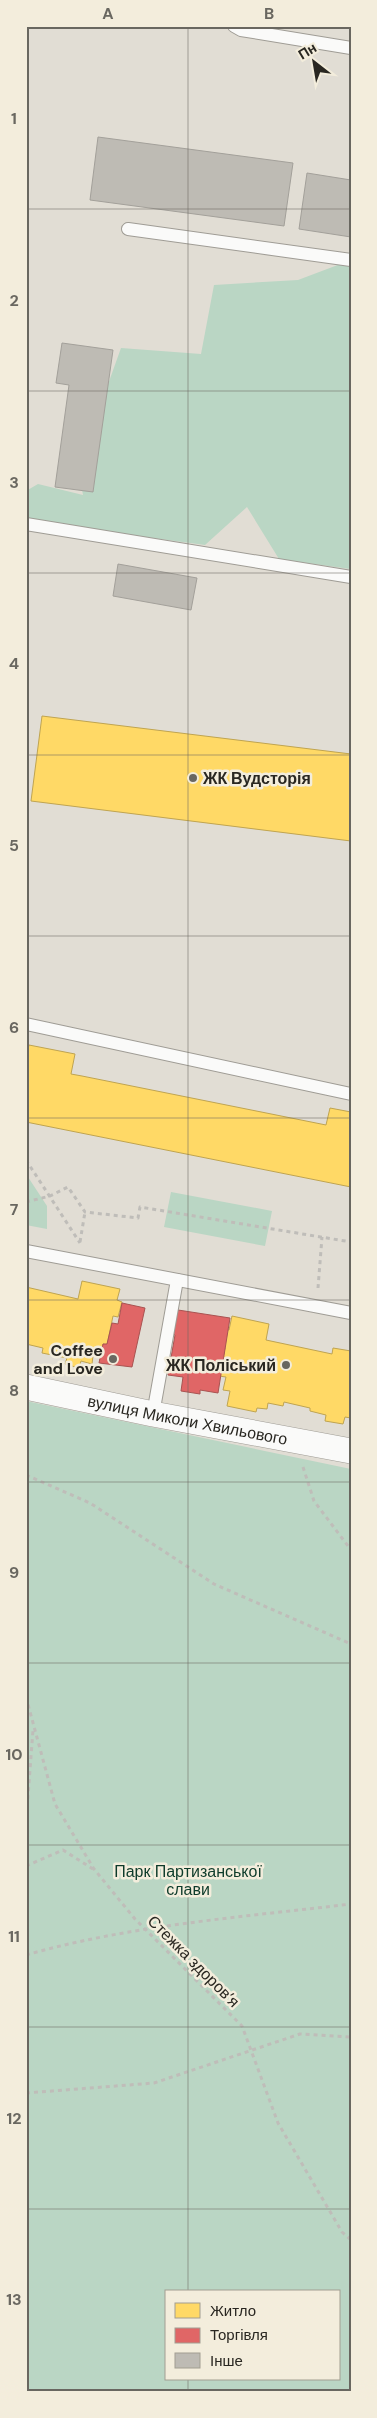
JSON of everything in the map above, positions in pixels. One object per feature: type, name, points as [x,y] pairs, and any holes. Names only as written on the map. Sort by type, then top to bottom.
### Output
[{"type":"street","name":"вулиця Миколи Хвильового","points":[[26,1387],[154,1414],[351,1450]]},
{"type":"lane","points":[[234,26],[241,30],[351,48]]},
{"type":"lane","points":[[128,229],[351,260]]},
{"type":"lane","points":[[26,524],[351,577]]},
{"type":"lane","points":[[26,1024],[351,1094]]},
{"type":"lane","points":[[26,1251],[351,1313]]},
{"type":"lane","points":[[154,1414],[177,1280]]},
{"type":"path","points":[[26,1160],[80,1243]]},
{"type":"path","points":[[26,1202],[50,1196],[68,1187],[85,1212],[77,1260]]},
{"type":"path","points":[[85,1212],[138,1218],[140,1207],[351,1242]]},
{"type":"path","points":[[316,1306],[322,1237]]},
{"type":"path","points":[[295,1440],[314,1501],[351,1550]]},
{"type":"path","points":[[26,1474],[90,1504],[214,1584],[351,1644]]},
{"type":"path","name":"Стежка здоров’я","points":[[26,1697],[55,1804],[94,1869],[146,1930],[242,2026],[278,2123],[342,2232],[351,2240]]},
{"type":"path","points":[[26,1823],[34,1727]]},
{"type":"path","points":[[26,1866],[62,1850],[94,1869]]},
{"type":"path","points":[[26,1955],[65,1944],[146,1930],[351,1904]]},
{"type":"path","points":[[26,1928],[26,1947]]},
{"type":"path","points":[[26,2093],[154,2083],[300,2034],[351,2037]]},
{"type":"green space","points":[[351,260],[350,569],[279,559],[247,507],[205,545],[26,521],[26,491],[38,484],[83,495],[78,468],[121,348],[201,354],[214,285],[298,280]]},
{"type":"green space","points":[[26,1174],[47,1206],[47,1229],[26,1225]]},
{"type":"green space","points":[[171,1192],[272,1211],[265,1246],[164,1227]]},
{"type":"green space","name":"Парк Партизанської слави","points":[[26,1401],[351,1469],[351,2392],[26,2392]]},
{"type":"building: Житло","name":"ЖК Вудсторія","points":[[42,716],[351,754],[351,841],[31,801]]},
{"type":"building: Житло","points":[[29,1045],[75,1054],[71,1074],[326,1125],[330,1108],[351,1112],[351,1187],[26,1122],[26,1057]]},
{"type":"building: Житло","points":[[82,1281],[120,1289],[117,1300],[122,1302],[118,1317],[113,1316],[107,1345],[103,1344],[100,1357],[93,1356],[92,1364],[81,1361],[79,1368],[65,1364],[67,1358],[42,1353],[43,1348],[26,1344],[26,1287],[78,1299]]},
{"type":"building: Житло","name":"ЖК Поліський","points":[[232,1316],[269,1324],[266,1340],[332,1354],[333,1348],[351,1351],[351,1418],[345,1417],[343,1424],[325,1421],[326,1415],[310,1411],[310,1408],[284,1402],[283,1406],[268,1403],[267,1409],[257,1408],[256,1412],[227,1406],[230,1391],[223,1390],[226,1377],[219,1376],[225,1348],[219,1347],[223,1329],[229,1330]]},
{"type":"building: Торгівля","points":[[122,1303],[145,1308],[132,1367],[99,1363],[103,1344],[107,1344],[112,1323],[118,1324]]},
{"type":"building: Торгівля","points":[[178,1310],[230,1318],[218,1393],[200,1390],[200,1394],[181,1391],[183,1377],[168,1375],[175,1335],[171,1333]]},
{"type":"building: Інше","points":[[98,137],[293,163],[284,226],[90,200]]},
{"type":"building: Інше","points":[[307,173],[351,180],[351,237],[299,229]]},
{"type":"building: Інше","points":[[62,343],[113,350],[93,492],[55,487],[69,385],[56,383]]},
{"type":"building: Інше","points":[[118,564],[197,578],[191,610],[113,596]]},
{"type":"place","name":"ЖК Вудсторія","points":[[193,778]]},
{"type":"place","name":"Coffee and Love","points":[[113,1359]]},
{"type":"place","name":"ЖК Поліський","points":[[286,1365]]}]
